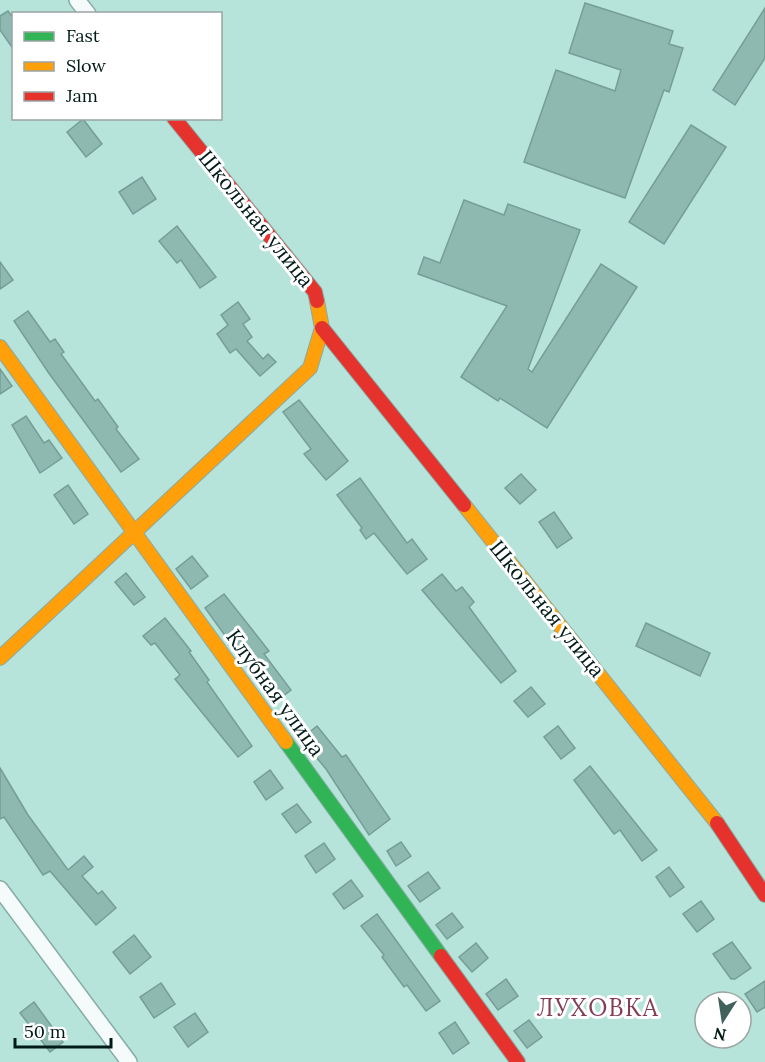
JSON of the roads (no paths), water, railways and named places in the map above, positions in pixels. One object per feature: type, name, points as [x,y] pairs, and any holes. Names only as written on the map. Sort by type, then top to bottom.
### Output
[{"type":"street","points":[[77,0],[86,12]]},
{"type":"street","name":"Школьная улица","points":[[176,120],[315,292],[322,328],[731,840],[765,895]]},
{"type":"street","name":"Школьная улица","points":[[0,658],[310,368],[322,328]]},
{"type":"street","name":"Клубная улица","points":[[0,347],[518,1062]]},
{"type":"street","points":[[0,889],[129,1062]]},
{"type":"district","name":"ЛУХОВКА","points":[[598,1008]]}]
